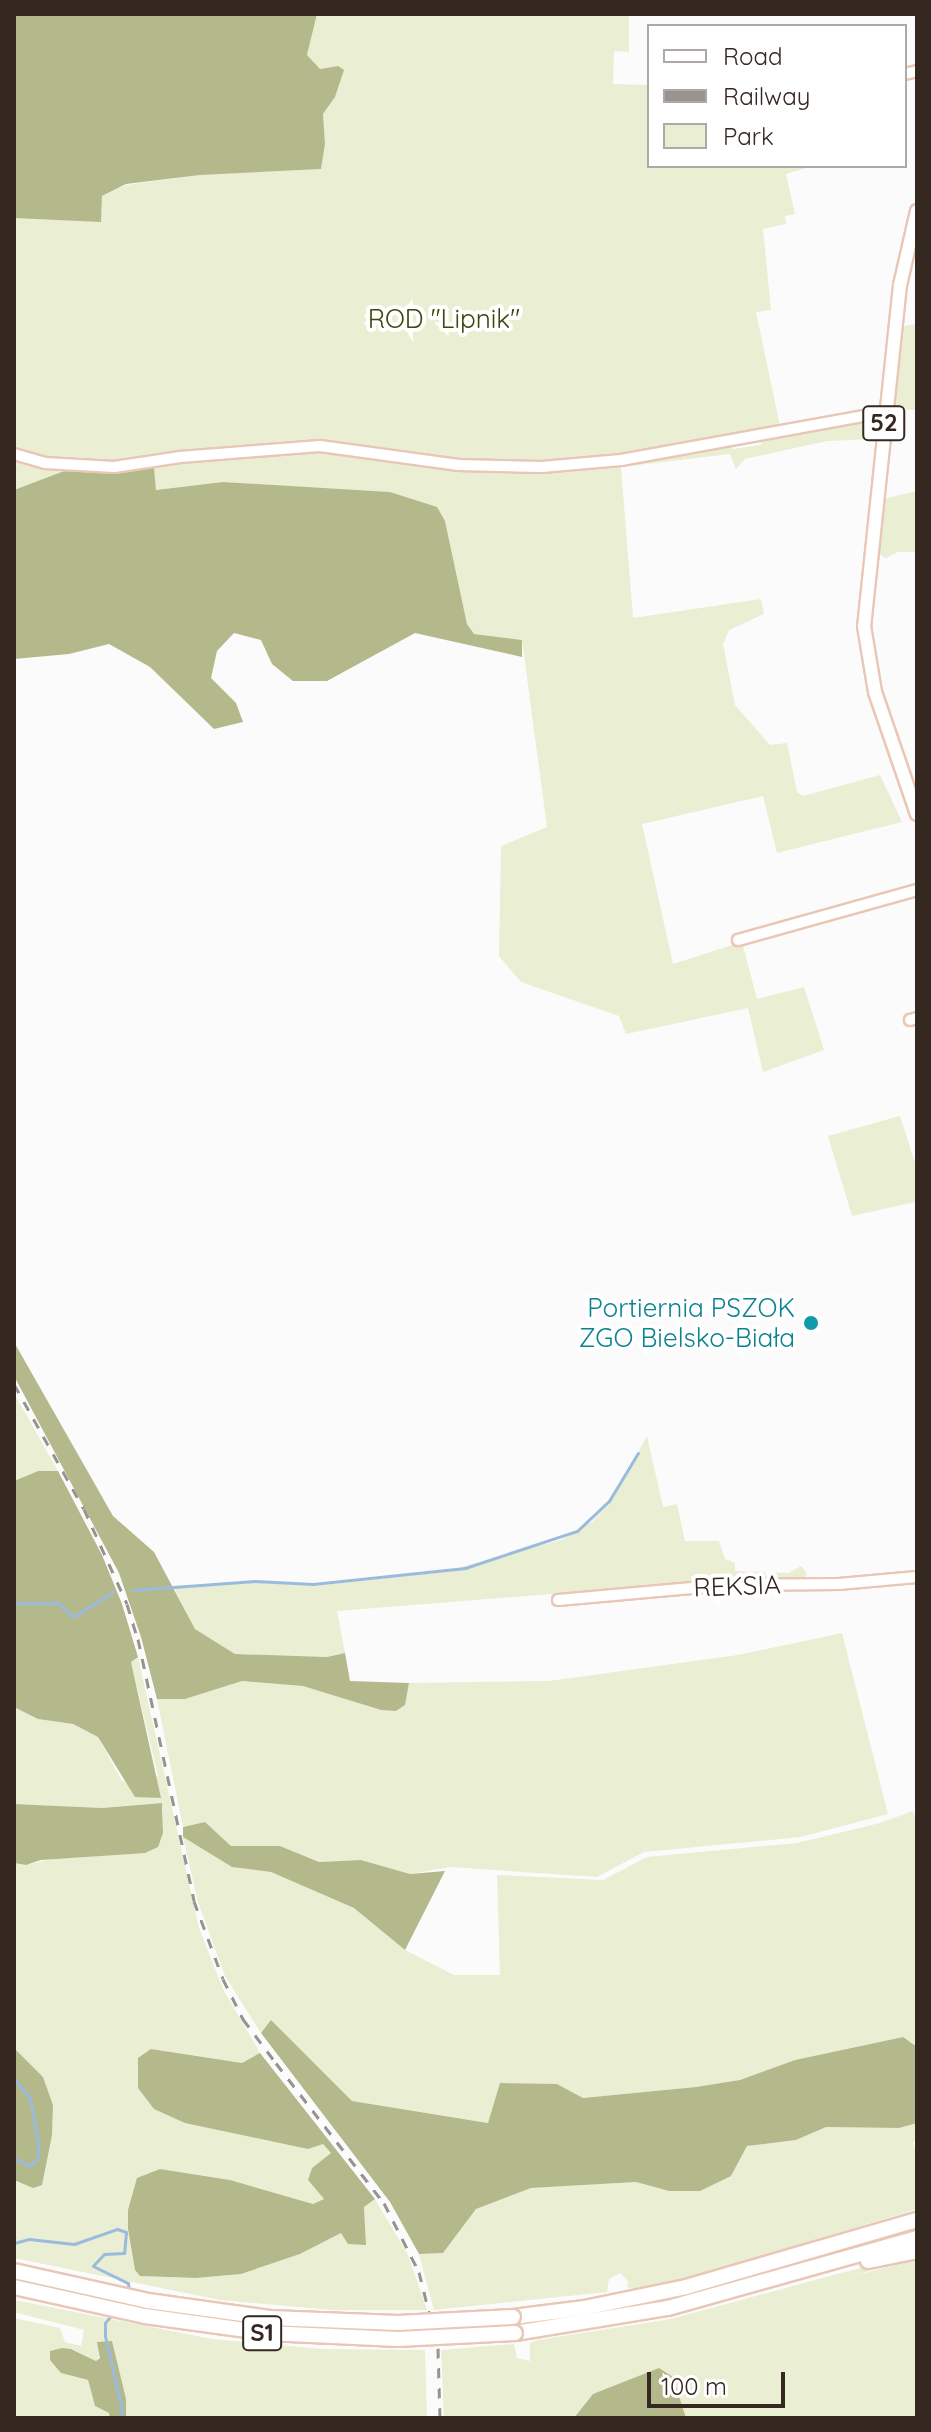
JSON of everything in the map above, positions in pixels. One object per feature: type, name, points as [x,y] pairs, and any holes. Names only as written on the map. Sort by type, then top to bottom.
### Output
[{"type":"highway","name":"S1","points":[[14,2271],[148,2301],[270,2318],[398,2323],[513,2317],[676,2290],[917,2220]]},
{"type":"highway","name":"S1","points":[[14,2287],[145,2316],[267,2333],[398,2339],[515,2333],[644,2313],[781,2279],[917,2238]]},
{"type":"highway","points":[[781,2279],[917,2251]]},
{"type":"main road","name":"52","points":[[917,211],[902,273],[864,626],[875,692],[917,814]]},
{"type":"street","points":[[14,454],[45,463],[114,467],[180,457],[320,446],[459,465],[542,467],[621,460],[864,416],[885,415]]},
{"type":"street","points":[[738,940],[917,890]]},
{"type":"street","name":"REKSIA","points":[[558,1600],[725,1585],[839,1584],[917,1577]]},
{"type":"green space","points":[[14,14],[317,14],[307,55],[320,69],[338,66],[344,70],[335,97],[323,114],[325,144],[321,169],[200,175],[126,184],[102,196],[101,222],[14,218]]},
{"type":"green space","name":"ROD \"Lipnik\"","points":[[317,14],[629,14],[629,52],[614,51],[613,84],[647,85],[647,168],[806,168],[786,174],[795,214],[785,216],[786,224],[763,229],[771,310],[756,312],[780,426],[727,437],[733,449],[761,445],[760,438],[860,420],[876,423],[874,439],[827,441],[745,459],[736,469],[730,454],[621,467],[633,618],[761,599],[764,614],[729,630],[723,644],[735,705],[770,745],[787,743],[797,792],[803,796],[880,775],[902,822],[777,853],[763,796],[642,824],[673,964],[742,942],[757,999],[804,987],[824,1050],[763,1072],[748,1008],[626,1034],[619,1016],[521,982],[499,956],[501,846],[547,827],[522,640],[474,634],[467,624],[445,521],[390,492],[223,482],[156,490],[153,468],[72,468],[14,490],[14,218],[101,221],[102,196],[126,185],[200,175],[321,169],[325,144],[323,114],[335,97],[338,66],[320,69],[307,55]]},
{"type":"green space","points":[[917,324],[917,410],[895,409],[904,326]]},
{"type":"green space","points":[[72,468],[154,468],[156,490],[223,482],[390,492],[437,507],[445,521],[467,624],[474,634],[522,640],[522,657],[415,633],[327,681],[293,681],[272,664],[261,640],[234,633],[217,651],[211,678],[236,703],[243,722],[214,729],[150,667],[109,644],[69,654],[14,659],[14,490]]},
{"type":"green space","points":[[917,491],[917,552],[898,552],[886,558],[877,553],[883,499]]},
{"type":"green space","points":[[900,1116],[917,1169],[917,1209],[915,1202],[852,1216],[828,1136]]},
{"type":"green space","points":[[14,1342],[113,1516],[154,1552],[195,1629],[235,1654],[327,1657],[345,1653],[350,1681],[409,1683],[405,1705],[396,1711],[381,1710],[303,1686],[242,1681],[185,1699],[157,1699],[141,1637],[119,1573],[14,1376]]},
{"type":"green space","points":[[14,1393],[58,1471],[37,1471],[14,1481]]},
{"type":"green space","points":[[647,1436],[663,1507],[677,1504],[685,1541],[719,1541],[725,1559],[735,1563],[735,1571],[789,1573],[801,1566],[807,1573],[805,1579],[702,1582],[337,1611],[345,1653],[327,1657],[235,1654],[195,1629],[174,1588],[255,1582],[314,1586],[443,1572],[561,1540],[593,1521],[610,1503]]},
{"type":"green space","points":[[38,1471],[58,1471],[102,1555],[122,1604],[138,1657],[131,1662],[161,1798],[135,1797],[98,1737],[73,1724],[38,1719],[14,1707],[14,1481]]},
{"type":"green space","points":[[842,1633],[888,1814],[801,1837],[644,1852],[597,1877],[450,1867],[410,1874],[361,1860],[319,1862],[280,1846],[231,1846],[205,1822],[183,1827],[157,1699],[185,1699],[242,1681],[303,1686],[381,1710],[396,1711],[405,1705],[409,1683],[549,1681],[738,1655]]},
{"type":"green space","points":[[138,1657],[199,1928],[223,1989],[260,2053],[242,2063],[151,2049],[323,2144],[331,2153],[312,2168],[308,2180],[324,2199],[313,2204],[230,2180],[160,2169],[128,2229],[135,2270],[140,2276],[196,2278],[241,2274],[300,2254],[341,2233],[366,2244],[364,2207],[375,2199],[408,2255],[427,2310],[332,2310],[220,2300],[14,2258],[14,2180],[33,2188],[52,2135],[53,2105],[43,2077],[14,2048],[14,1863],[26,1865],[163,1833],[163,1809],[161,1803],[102,1808],[14,1804],[14,1707],[38,1719],[73,1724],[98,1737],[122,1781],[158,1776],[131,1662]]},
{"type":"green space","points":[[162,1803],[163,1833],[158,1847],[145,1853],[41,1860],[26,1865],[14,1863],[14,1804],[102,1808]]},
{"type":"green space","points":[[913,1811],[917,1822],[917,2047],[902,2037],[795,2060],[740,2080],[696,2087],[583,2098],[557,2084],[489,2123],[352,2101],[271,2021],[261,2033],[225,1976],[198,1902],[183,1837],[232,1867],[271,1872],[354,1908],[405,1950],[454,1975],[500,1975],[497,1875],[603,1880],[647,1857],[797,1843],[880,1823]]},
{"type":"green space","points":[[205,1822],[231,1846],[280,1846],[319,1862],[361,1860],[410,1874],[445,1871],[405,1950],[354,1908],[271,1872],[232,1867],[183,1837],[183,1827]]},
{"type":"green space","points":[[271,2020],[352,2101],[488,2123],[500,2083],[557,2084],[583,2098],[696,2087],[740,2080],[795,2060],[903,2037],[917,2047],[917,2123],[899,2128],[826,2127],[796,2140],[747,2146],[731,2176],[700,2191],[669,2191],[636,2182],[531,2188],[476,2209],[443,2253],[419,2254],[390,2202],[261,2033]]},
{"type":"green space","points":[[14,2048],[43,2077],[53,2105],[52,2135],[42,2185],[33,2188],[14,2180]]},
{"type":"green space","points":[[151,2049],[242,2063],[260,2053],[375,2199],[364,2207],[366,2245],[348,2244],[341,2233],[300,2254],[241,2274],[196,2278],[140,2276],[135,2270],[128,2229],[128,2210],[137,2178],[160,2169],[230,2180],[313,2204],[324,2199],[308,2180],[312,2168],[331,2153],[323,2144],[308,2149],[185,2123],[154,2109],[138,2088],[138,2058]]},
{"type":"green space","points":[[917,2123],[917,2140],[913,2142],[917,2155],[917,2209],[706,2273],[638,2290],[627,2287],[628,2281],[620,2273],[609,2279],[607,2292],[434,2310],[419,2254],[443,2253],[476,2209],[531,2188],[636,2182],[669,2191],[731,2176],[747,2146],[796,2140],[826,2127],[899,2128]]},
{"type":"green space","points":[[917,2259],[917,2418],[686,2418],[673,2377],[593,2394],[574,2418],[444,2418],[441,2350],[514,2344],[517,2358],[530,2361],[530,2343],[537,2340],[671,2319],[881,2263],[882,2266],[857,2275]]},
{"type":"green space","points":[[14,2300],[212,2339],[322,2349],[425,2350],[427,2418],[126,2418],[126,2399],[111,2341],[96,2361],[72,2349],[61,2373],[88,2380],[95,2406],[109,2413],[110,2418],[14,2418],[14,2318],[60,2328],[65,2342],[81,2346],[84,2330],[14,2312]]},
{"type":"green space","points":[[112,2341],[126,2399],[126,2418],[110,2418],[109,2413],[95,2406],[88,2380],[61,2373],[50,2360],[50,2351],[62,2348],[96,2361],[100,2358],[97,2342]]},
{"type":"green space","points":[[659,2368],[673,2377],[686,2418],[574,2418],[593,2394]]},
{"type":"waterway","points":[[133,1590],[255,1581],[313,1584],[465,1568],[577,1531],[609,1501],[638,1453]]},
{"type":"waterway","points":[[14,1603],[58,1603],[73,1617],[113,1592]]},
{"type":"waterway","points":[[14,2079],[30,2098],[38,2143],[38,2158],[30,2166],[14,2158]]},
{"type":"waterway","points":[[14,2243],[29,2239],[74,2244],[117,2229],[126,2232],[124,2253],[104,2254],[93,2266],[128,2283],[129,2291]]},
{"type":"waterway","points":[[113,2313],[105,2323],[105,2336],[122,2410],[120,2418]]},
{"type":"railway","points":[[14,1384],[84,1509],[127,1604],[138,1639],[194,1901],[223,1979],[243,2019],[384,2203],[419,2272],[438,2348],[440,2418]]},
{"type":"place","name":"Portiernia PSZOK ZGO Bielsko-Biała","points":[[811,1323]]}]
